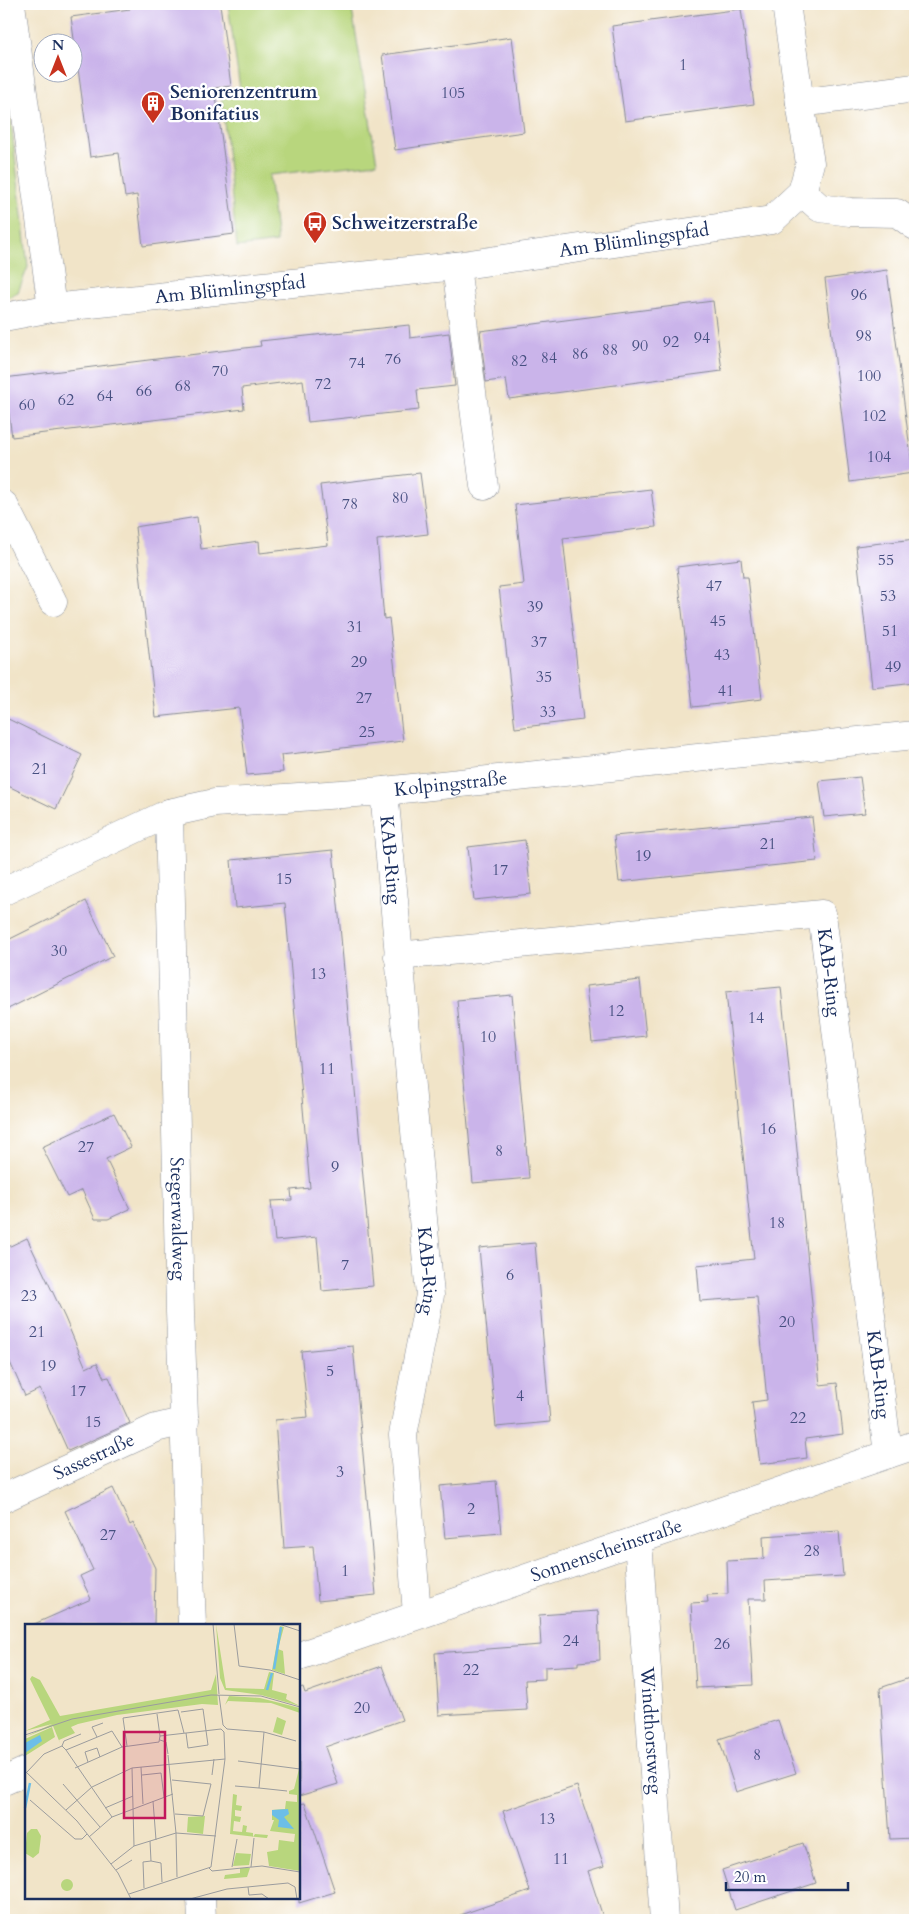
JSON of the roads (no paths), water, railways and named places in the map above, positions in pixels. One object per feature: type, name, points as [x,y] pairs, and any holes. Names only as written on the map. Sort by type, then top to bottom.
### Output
[{"type":"street","points":[[10,4],[52,308]]},
{"type":"street","points":[[786,4],[810,163],[802,192],[820,208],[850,212],[897,213],[915,226]]},
{"type":"street","points":[[800,103],[915,88]]},
{"type":"street","name":"Am Blümlingspfad","points":[[4,317],[52,308],[456,266],[772,220],[802,192]]},
{"type":"street","points":[[456,266],[484,486]]},
{"type":"street","points":[[4,505],[53,602]]},
{"type":"street","name":"Kolpingstraße","points":[[4,891],[169,812],[215,803],[384,791],[915,735]]},
{"type":"street","name":"KAB-Ring","points":[[384,791],[430,1295],[403,1435],[418,1614]]},
{"type":"street","name":"Stegerwaldweg","points":[[169,812],[192,1624]]},
{"type":"street","name":"KAB-Ring","points":[[398,956],[822,914],[888,1454]]},
{"type":"street","name":"Sassestraße","points":[[4,1498],[156,1428],[185,1421]]},
{"type":"street","name":"Sonnenscheinstraße","points":[[300,1656],[915,1445]]},
{"type":"street","name":"Windthorstweg","points":[[638,1540],[664,1920]]},
{"type":"street","points":[[4,1781],[25,1771]]},
{"type":"street","points":[[201,1899],[202,1920]]},
{"type":"place","name":"Seniorenzentrum Bonifatius","points":[[153,124]]},
{"type":"place","name":"Schweitzerstraße","points":[[315,244]]}]
